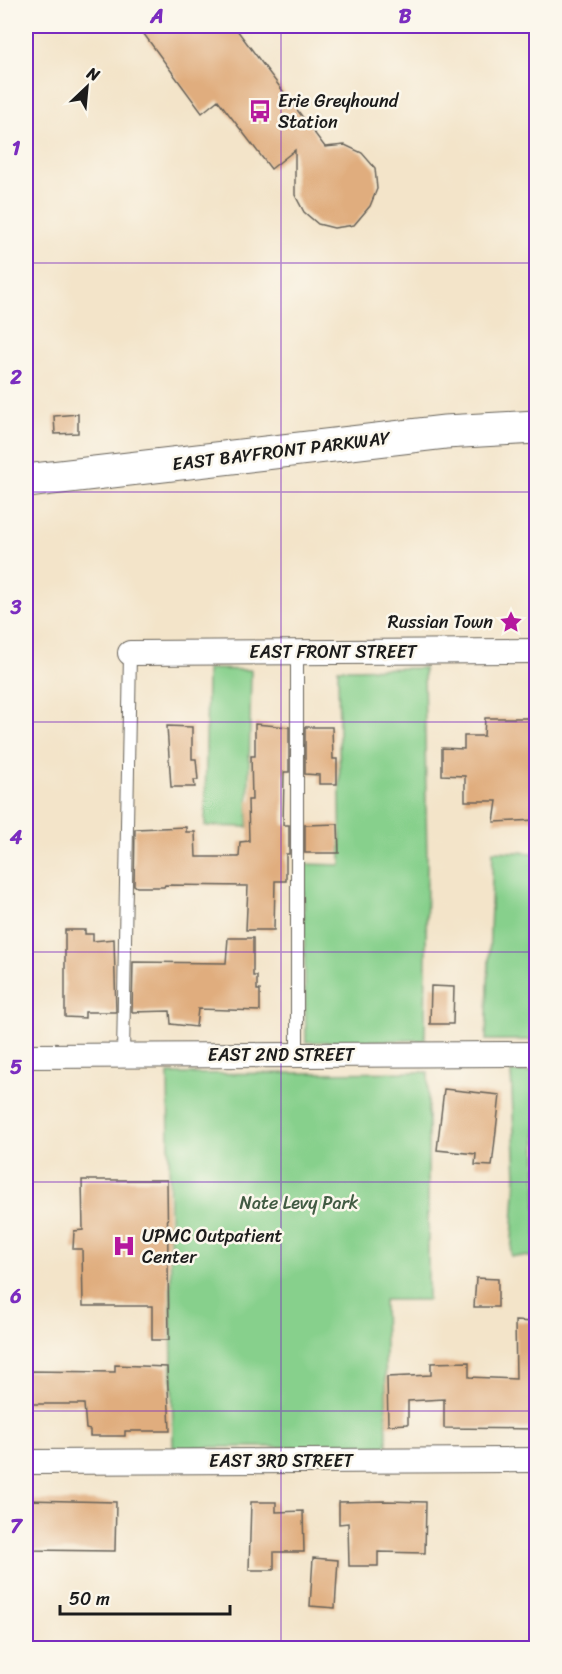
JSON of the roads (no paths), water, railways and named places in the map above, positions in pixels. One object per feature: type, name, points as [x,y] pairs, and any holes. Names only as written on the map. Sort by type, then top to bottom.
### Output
[{"type":"highway","name":"EAST BAYFRONT PARKWAY","points":[[26,481],[445,432],[537,427]]},
{"type":"street","name":"EAST FRONT STREET","points":[[130,653],[537,651]]},
{"type":"street","name":"EAST 2ND STREET","points":[[26,1056],[537,1054]]},
{"type":"street","name":"EAST 3RD STREET","points":[[26,1462],[537,1460]]},
{"type":"lane","points":[[297,652],[297,1055]]},
{"type":"lane","points":[[123,1056],[130,653]]},
{"type":"place","name":"Erie Greyhound Station","points":[[260,111]]},
{"type":"place","name":"Russian Town","points":[[511,622]]},
{"type":"place","name":"UPMC Outpatient Center","points":[[124,1246]]},
{"type":"park label","name":"Nate Levy Park","points":[[299,1203]]}]
